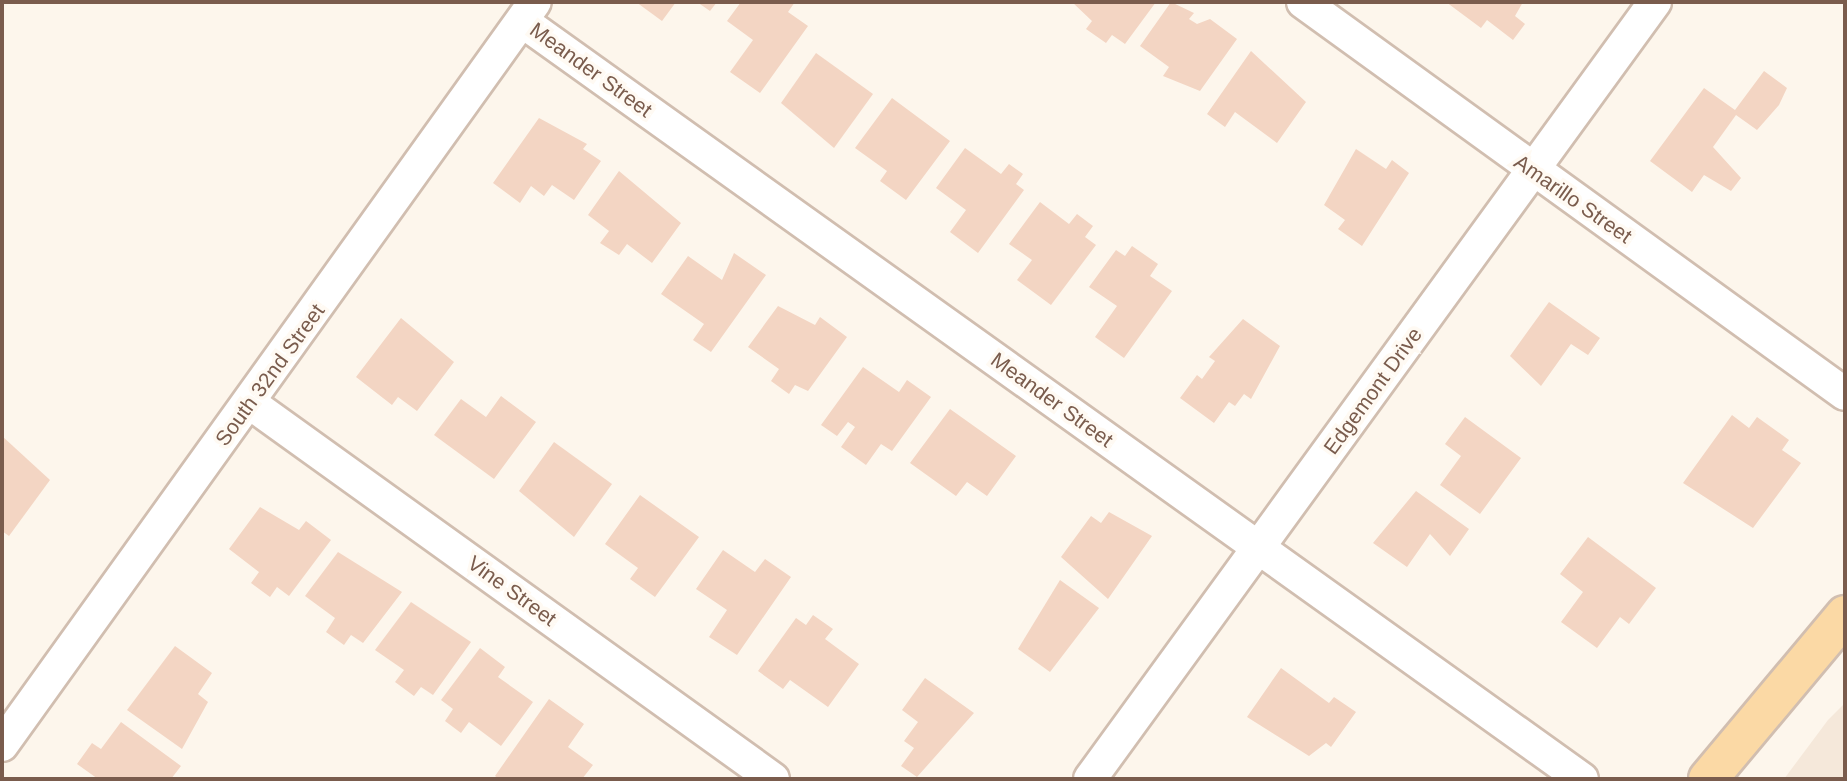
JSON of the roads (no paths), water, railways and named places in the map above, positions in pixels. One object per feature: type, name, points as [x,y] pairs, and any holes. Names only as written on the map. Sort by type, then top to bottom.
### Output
[{"type":"main road","points":[[1708,779],[1845,615]]},
{"type":"street","name":"Amarillo Street","points":[[1303,2],[1845,394]]},
{"type":"street","name":"Edgemont Drive","points":[[1090,779],[1655,2]]},
{"type":"street","name":"South 32nd Street","points":[[2,746],[529,11]]},
{"type":"street","name":"Meander Street","points":[[529,11],[1259,548],[1582,779]]},
{"type":"street","name":"Vine Street","points":[[250,402],[773,779]]}]
